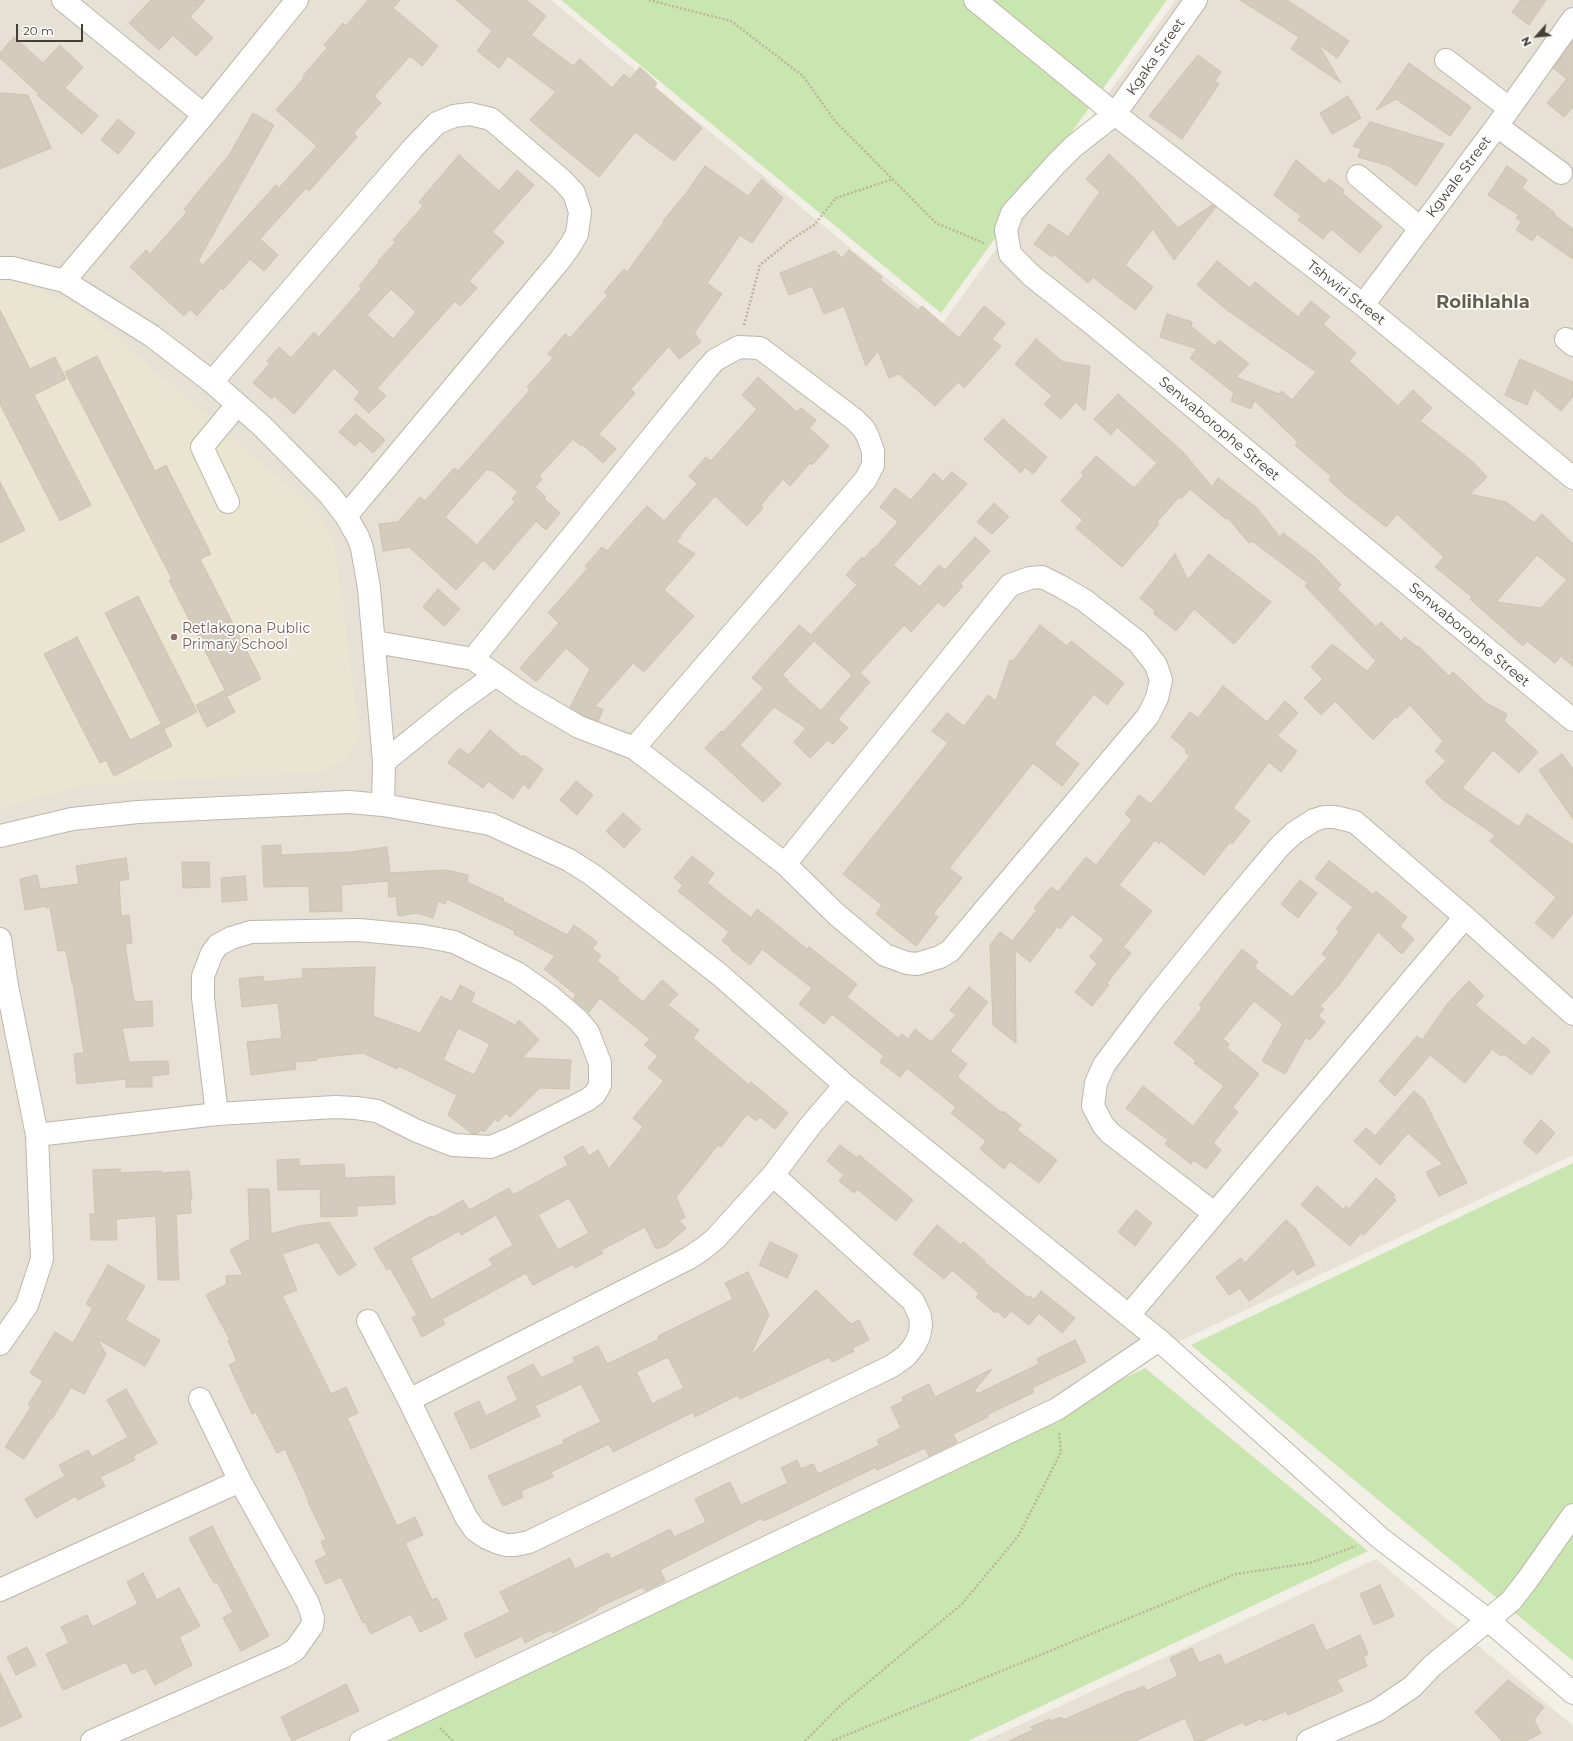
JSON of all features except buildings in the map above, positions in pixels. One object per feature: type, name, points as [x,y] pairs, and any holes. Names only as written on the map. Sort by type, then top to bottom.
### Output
[{"type":"street","points":[[62,0],[204,115]]},
{"type":"street","points":[[64,281],[204,115],[297,0]]},
{"type":"street","name":"Tshwiri Street","points":[[975,0],[1115,114],[1363,305],[1573,478]]},
{"type":"street","name":"Kgaka Street","points":[[1115,114],[1196,0]]},
{"type":"street","name":"Kgwale Street","points":[[1363,305],[1497,126],[1573,19]]},
{"type":"street","points":[[1446,60],[1509,108]]},
{"type":"street","points":[[212,382],[413,148],[437,123],[454,116],[466,114],[491,119],[562,180],[574,193],[580,212],[577,234],[570,246],[560,260],[346,516]]},
{"type":"street","points":[[1010,254],[1006,230],[1012,213],[1051,169],[1074,146],[1115,114]]},
{"type":"street","name":"Kgwale Street","points":[[1497,126],[1561,173]]},
{"type":"street","name":"Kgwale Street","points":[[1358,176],[1420,228]]},
{"type":"street","name":"Senwaborophe Street","points":[[1010,254],[1032,276],[1094,325],[1573,720]]},
{"type":"street","points":[[0,268],[12,268],[64,281],[152,336],[212,382],[262,426],[329,494],[346,516],[358,537],[362,548],[369,588],[375,642],[384,762],[383,805]]},
{"type":"street","points":[[473,659],[715,360],[729,350],[738,347],[760,348],[864,429],[872,451],[872,466],[866,479],[634,748]]},
{"type":"street","points":[[228,502],[202,447],[237,404]]},
{"type":"street","points":[[375,642],[473,659],[526,696],[579,727],[634,748],[785,864],[836,914],[885,955],[907,963],[918,964],[940,957],[950,951],[1148,716],[1157,698],[1161,680],[1156,665],[1138,642],[1084,600],[1060,586],[1042,577],[1030,578],[1010,585],[785,864]]},
{"type":"street","points":[[384,762],[496,675]]},
{"type":"street","points":[[0,836],[72,819],[138,812],[349,802],[383,805],[490,824],[569,860],[594,876],[720,975],[845,1085],[1159,1340],[1380,1538],[1488,1620],[1573,1693]]},
{"type":"street","points":[[1214,1213],[1103,1126],[1093,1106],[1096,1083],[1104,1065],[1150,1004],[1222,914],[1280,846],[1294,833],[1314,820],[1335,816],[1355,822],[1465,917],[1573,1014]]},
{"type":"street","points":[[1129,1315],[1465,917]]},
{"type":"street","points":[[37,1135],[217,1114],[335,1107],[377,1111],[417,1131],[453,1145],[479,1148],[491,1147],[588,1100],[600,1085],[600,1063],[588,1032],[578,1020],[550,996],[517,974],[454,942],[423,936],[359,930],[251,932],[231,938],[218,945],[212,953],[203,976],[203,998],[217,1114]]},
{"type":"street","points":[[0,939],[4,986],[37,1135],[42,1259],[27,1305],[0,1344]]},
{"type":"street","points":[[410,1400],[689,1258],[715,1239],[773,1175],[810,1126],[845,1085]]},
{"type":"street","points":[[368,1321],[410,1400],[466,1517],[476,1530],[485,1537],[506,1545],[529,1542],[892,1366],[906,1356],[914,1346],[919,1336],[920,1316],[913,1301],[773,1175]]},
{"type":"street","points":[[361,1741],[1057,1409],[1159,1340]]},
{"type":"street","points":[[92,1741],[284,1656],[295,1650],[312,1626],[313,1618],[308,1603],[240,1481],[200,1399]]},
{"type":"street","points":[[0,1590],[240,1481]]},
{"type":"street","points":[[1308,1741],[1378,1710],[1412,1687],[1432,1666],[1510,1601],[1528,1579],[1573,1515]]},
{"type":"path","points":[[649,0],[731,21],[803,76],[835,121],[936,223],[1010,254]]},
{"type":"path","points":[[738,347],[760,265],[792,239],[814,225],[836,198],[893,179]]},
{"type":"path","points":[[805,1741],[842,1705],[962,1604],[1019,1535],[1061,1452],[1057,1409]]},
{"type":"path","points":[[832,1741],[1236,1574],[1310,1563],[1380,1538]]},
{"type":"shaded area","points":[[0,0],[551,0],[942,324],[1176,0],[1573,0],[1573,1155],[1178,1342],[364,1741],[0,1741]]},
{"type":"shaded area","name":"Retlakgona Public Primary School","points":[[0,279],[9,279],[80,306],[313,507],[334,540],[360,735],[346,759],[321,772],[85,785],[0,808]]},
{"type":"shaded area","points":[[1376,1559],[1573,1726],[1573,1741],[985,1741]]},
{"type":"green space","points":[[561,0],[1167,0],[941,313]]},
{"type":"green space","points":[[1573,1163],[1573,1661],[1191,1345]]},
{"type":"green space","points":[[1145,1368],[1368,1551],[968,1741],[385,1741]]},
{"type":"place","name":"Retlakgona Public Primary School","points":[[174,637]]},
{"type":"district","name":"Rolihlahla","points":[[1483,303]]}]
